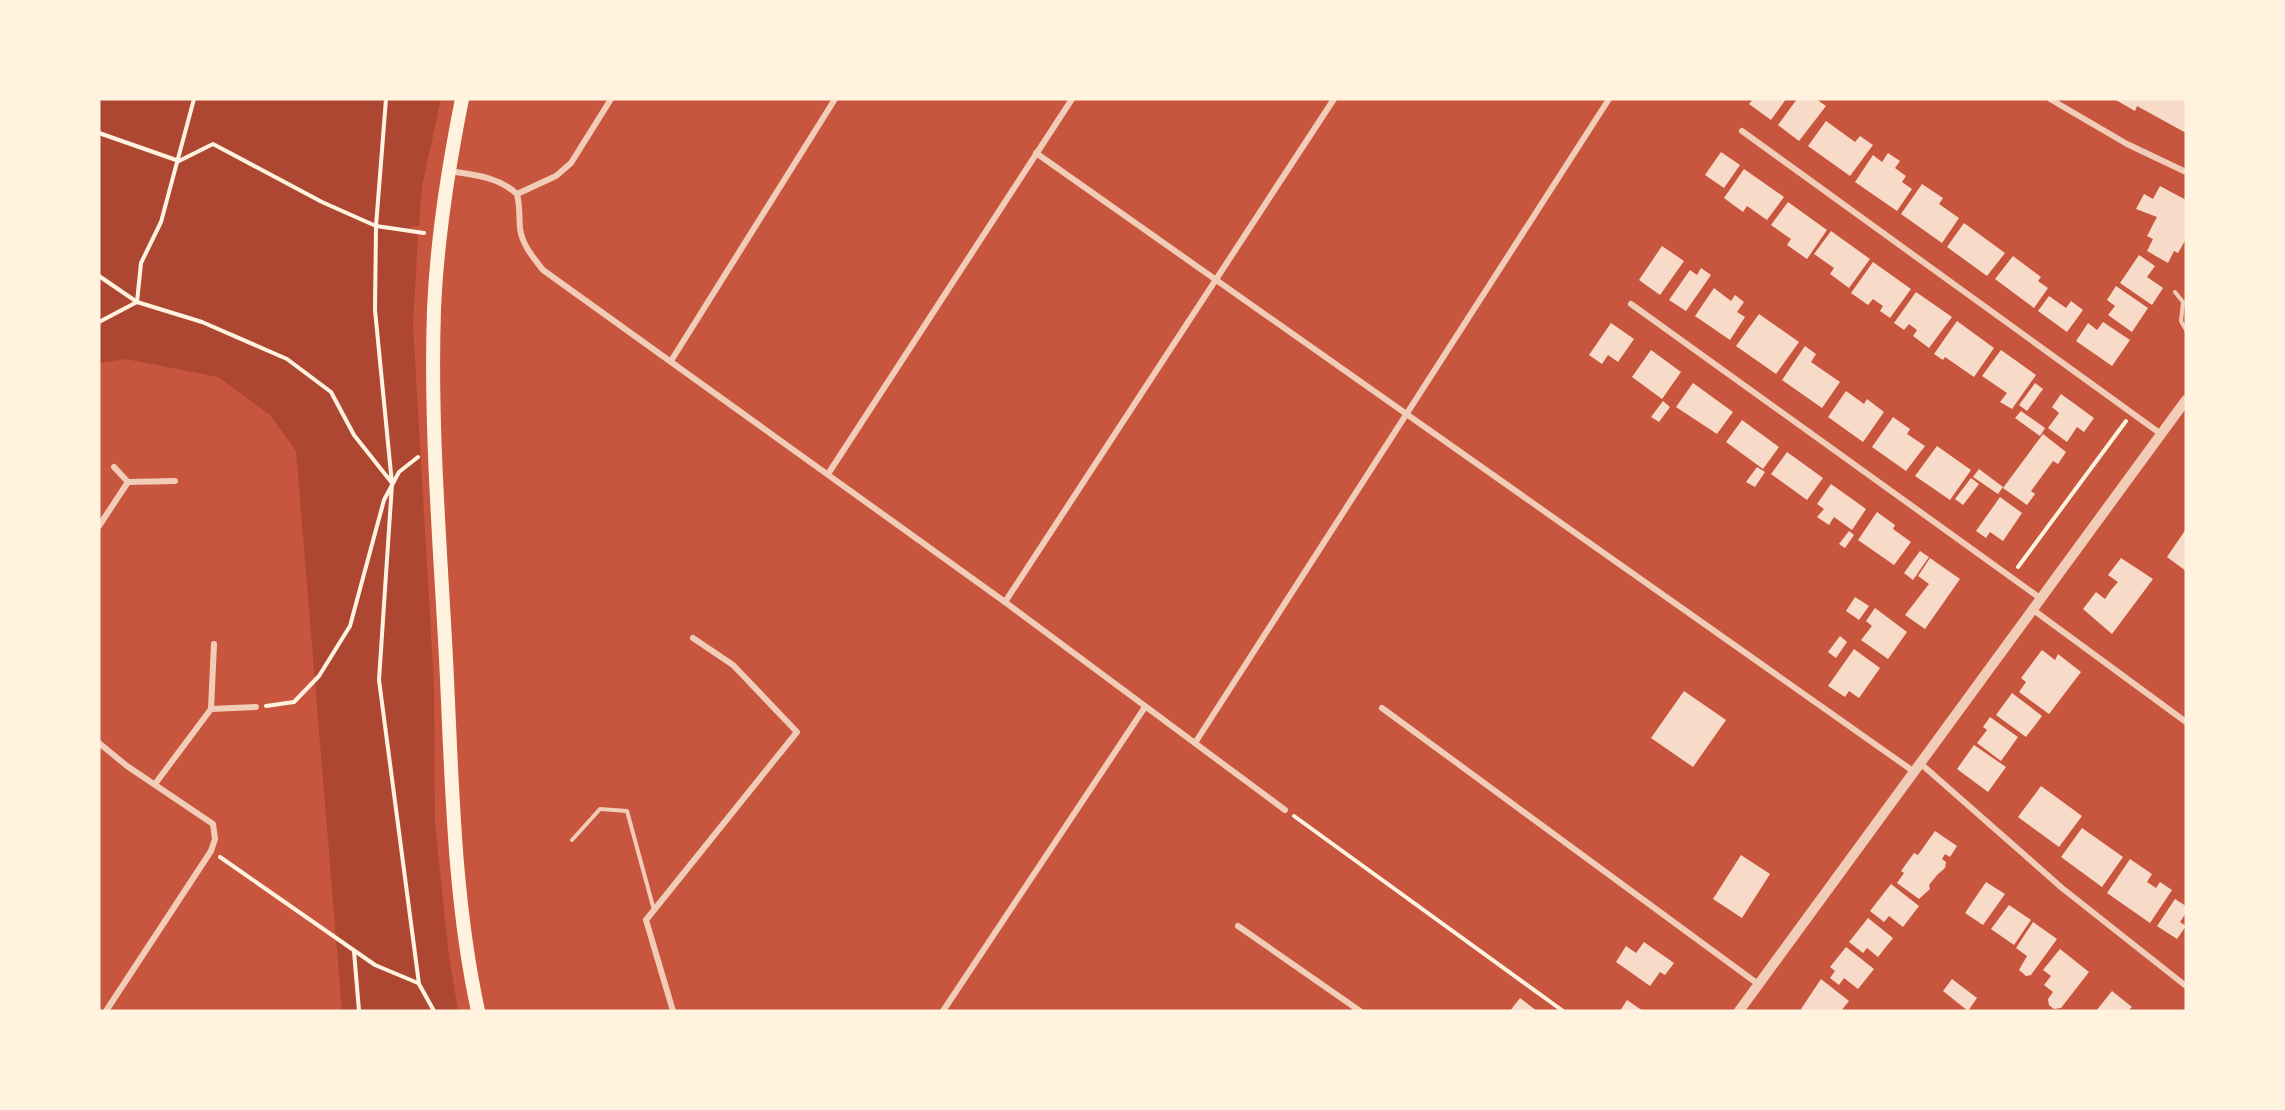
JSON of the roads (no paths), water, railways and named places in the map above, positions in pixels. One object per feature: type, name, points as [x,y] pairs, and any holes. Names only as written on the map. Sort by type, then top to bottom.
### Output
[{"type":"main road","points":[[462,99],[439,235],[434,310],[436,445],[454,828],[466,958],[478,1011]]},
{"type":"street","points":[[517,194],[556,176],[571,163],[611,99]]},
{"type":"street","points":[[671,361],[835,99]]},
{"type":"street","points":[[828,474],[1072,99]]},
{"type":"street","points":[[1005,602],[1214,279],[1334,99]]},
{"type":"street","points":[[1195,743],[1610,99]]},
{"type":"street","points":[[2050,99],[2127,144],[2186,172]]},
{"type":"street","points":[[1742,131],[2161,434]]},
{"type":"street","points":[[1036,153],[1405,414],[1917,767],[2062,888],[2186,986]]},
{"type":"street","points":[[448,171],[491,178],[505,184],[517,194],[520,208],[520,230],[526,248],[543,270],[1005,602],[1286,810]]},
{"type":"street","points":[[1631,304],[2040,598]]},
{"type":"street","points":[[1739,1011],[2161,434],[2182,415],[2186,400]]},
{"type":"street","points":[[114,467],[128,482],[175,481]]},
{"type":"street","points":[[99,526],[128,482]]},
{"type":"street","points":[[2032,609],[2186,722]]},
{"type":"street","points":[[673,1011],[646,920],[797,732],[733,665],[693,638]]},
{"type":"street","points":[[155,784],[211,710],[214,644]]},
{"type":"street","points":[[211,710],[256,707]]},
{"type":"street","points":[[943,1011],[1145,707]]},
{"type":"street","points":[[1382,708],[1758,984]]},
{"type":"street","points":[[99,743],[213,824],[215,839],[211,851],[106,1011]]},
{"type":"street","points":[[1238,926],[1360,1011]]},
{"type":"lane","points":[[2175,292],[2182,302],[2181,321],[2186,330]]},
{"type":"lane","points":[[572,840],[600,809],[627,811],[654,910]]}]
